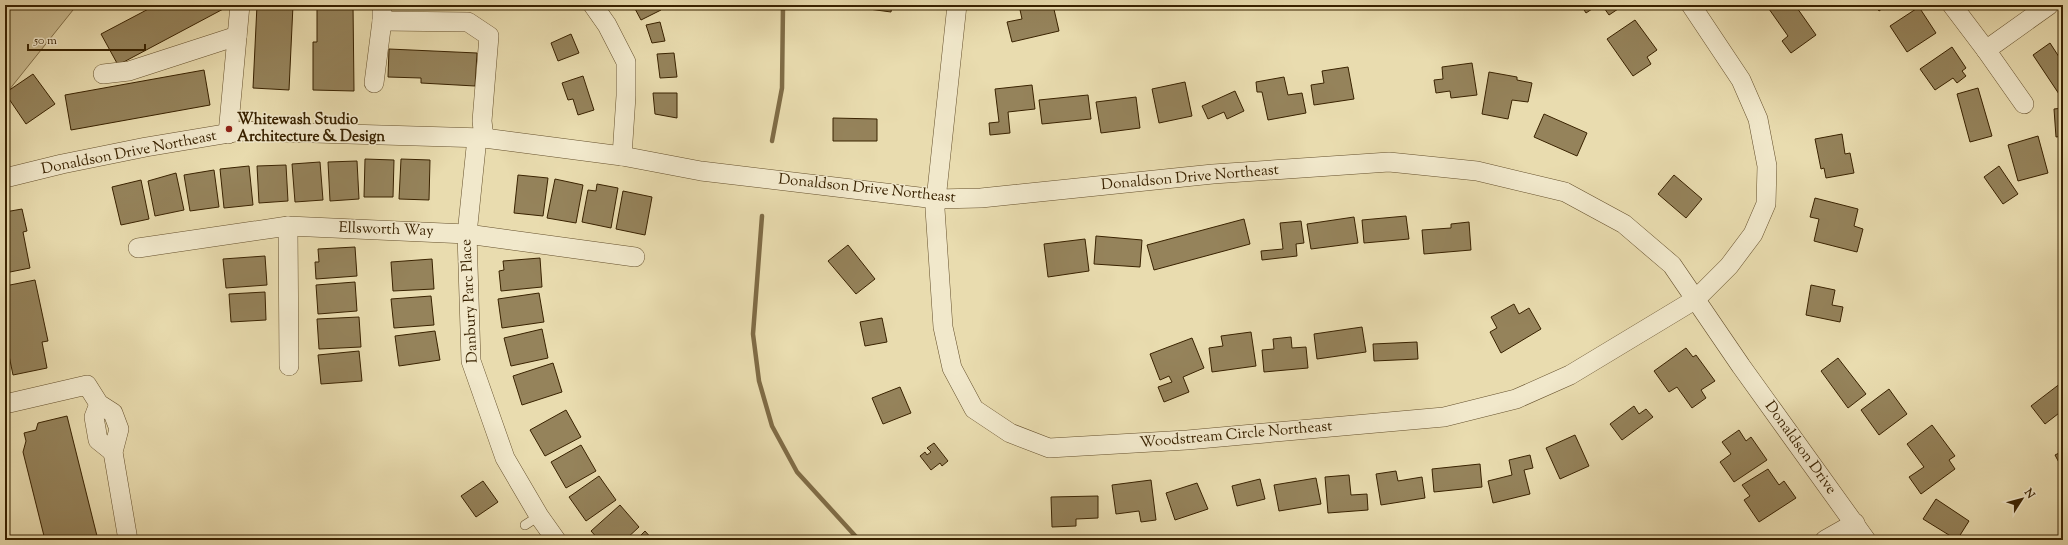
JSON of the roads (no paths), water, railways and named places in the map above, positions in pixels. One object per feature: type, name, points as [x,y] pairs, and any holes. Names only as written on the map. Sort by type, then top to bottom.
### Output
[{"type":"street","points":[[228,134],[240,5]]},
{"type":"street","points":[[593,5],[607,25],[626,62],[626,96],[622,156]]},
{"type":"street","name":"Woodstream Circle Northeast","points":[[957,5],[935,209],[943,327],[952,368],[974,409],[1010,433],[1049,448],[1188,440],[1444,417],[1516,399],[1570,374],[1696,299],[1728,266],[1753,234],[1766,204],[1767,166],[1758,119],[1741,80],[1691,5]]},
{"type":"street","points":[[1952,5],[2024,104]]},
{"type":"street","points":[[1986,50],[2049,5]]},
{"type":"street","points":[[374,83],[382,13]]},
{"type":"street","name":"Danbury Parc Place","points":[[382,13],[468,22],[489,36],[481,138],[467,234],[471,361],[505,458],[532,520],[556,540]]},
{"type":"street","points":[[103,74],[129,71],[237,36]]},
{"type":"street","name":"Donaldson Drive Northeast","points":[[5,178],[62,164],[242,131],[481,138],[622,156],[701,172],[936,199],[981,198],[1213,174],[1389,162],[1477,171],[1565,192],[1624,224],[1672,265],[1734,356]]},
{"type":"street","points":[[288,226],[290,366]]},
{"type":"street","name":"Ellsworth Way","points":[[138,248],[288,226],[467,234],[635,256]]},
{"type":"street","name":"Donaldson Drive","points":[[1734,356],[1866,540]]},
{"type":"street","points":[[5,404],[88,384],[99,404],[113,413],[119,429],[112,452],[128,540]]},
{"type":"street","points":[[1825,540],[1854,523]]},
{"type":"waterway","points":[[772,141],[782,88],[783,5]]},
{"type":"waterway","points":[[762,216],[753,334],[759,381],[772,426],[797,472],[859,540]]},
{"type":"place","name":"Whitewash Studio Architecture & Design","points":[[229,129]]}]
